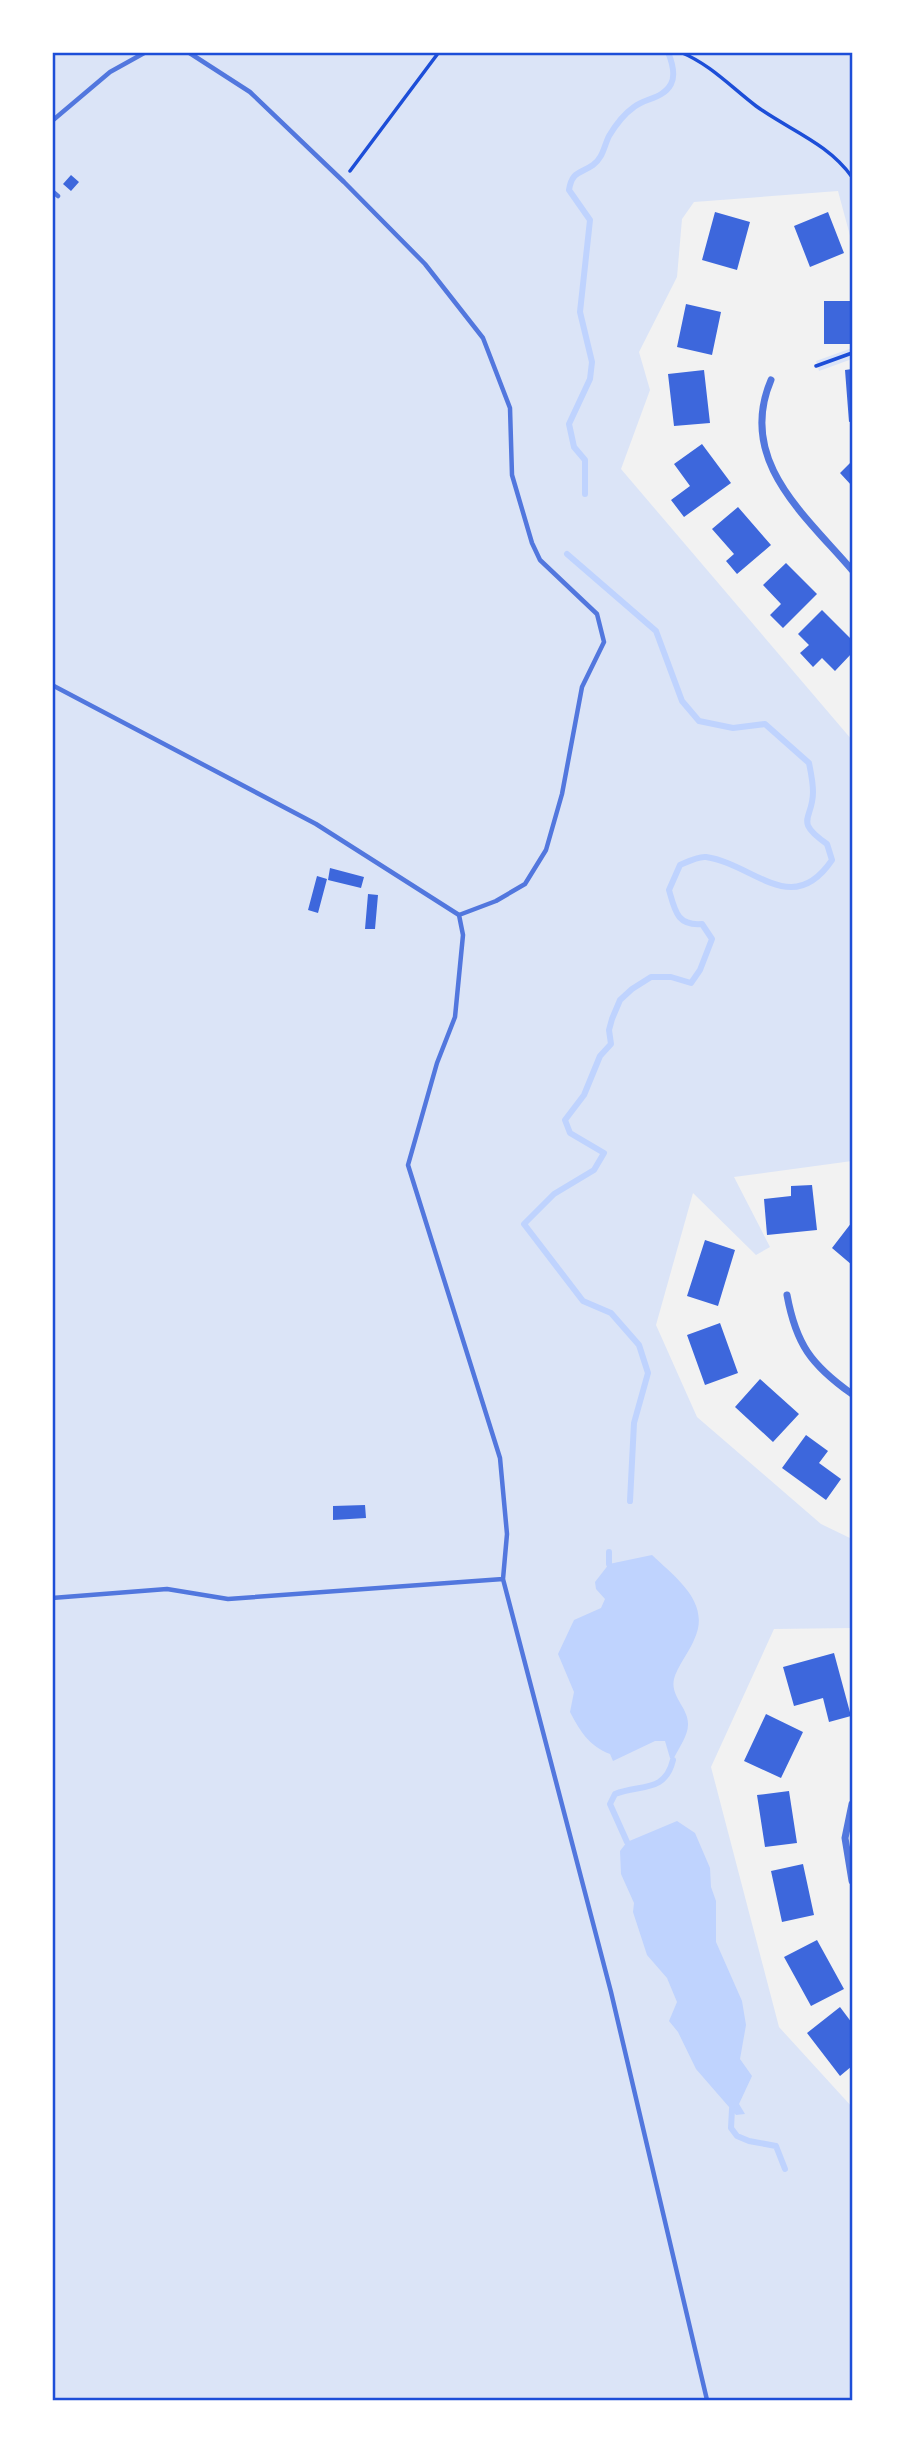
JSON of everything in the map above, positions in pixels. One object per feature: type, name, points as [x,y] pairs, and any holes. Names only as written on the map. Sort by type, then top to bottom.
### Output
[{"type":"street","points":[[771,380],[762,400],[760,429],[766,456],[787,494],[852,570]]},
{"type":"street","points":[[787,1295],[793,1328],[800,1343],[810,1356],[852,1394]]},
{"type":"street","points":[[852,1804],[845,1839],[852,1881]]},
{"type":"lane","points":[[52,121],[110,72],[146,52]]},
{"type":"lane","points":[[188,52],[250,92],[425,264],[484,338],[510,408],[512,475],[532,543],[540,560],[597,614],[604,642],[582,687],[562,794],[546,850],[525,884],[496,901],[458,915]]},
{"type":"lane","points":[[52,191],[58,196]]},
{"type":"lane","points":[[52,685],[316,824],[458,915],[463,934],[455,1017],[437,1063],[408,1166],[500,1458],[507,1534],[503,1579],[611,1992],[707,2400]]},
{"type":"lane","points":[[52,1598],[167,1589],[228,1599],[503,1579]]},
{"type":"path","points":[[344,183],[378,131],[439,52]]},
{"type":"path","points":[[680,52],[693,57],[734,85],[756,105],[840,159],[852,177]]},
{"type":"path","points":[[816,366],[852,354]]},
{"type":"shaded area","points":[[53,53],[852,53],[852,243],[838,191],[694,202],[682,219],[677,277],[639,352],[650,390],[621,469],[852,740],[852,1161],[734,1177],[770,1247],[756,1255],[693,1193],[656,1325],[697,1417],[821,1524],[852,1539],[852,1628],[774,1629],[711,1767],[779,2027],[852,2107],[852,2400],[53,2400]]},
{"type":"shaded area","points":[[852,348],[852,359],[819,371],[816,361]]},
{"type":"water","points":[[652,1555],[689,1592],[698,1614],[694,1640],[673,1685],[686,1713],[688,1729],[673,1760],[665,1741],[655,1741],[613,1761],[610,1754],[596,1747],[586,1737],[570,1712],[574,1692],[558,1654],[574,1620],[601,1608],[605,1599],[596,1589],[595,1582],[609,1564]]},
{"type":"water","points":[[677,1821],[695,1833],[710,1868],[711,1887],[716,1901],[716,1942],[742,2001],[746,2025],[740,2059],[752,2076],[739,2104],[745,2114],[736,2115],[696,2069],[678,2032],[669,2021],[677,2002],[667,1978],[647,1955],[633,1912],[634,1903],[621,1874],[620,1851],[627,1842]]},
{"type":"building","points":[[71,175],[79,182],[71,191],[63,184]]},
{"type":"building","points":[[715,212],[750,222],[737,270],[702,260]]},
{"type":"building","points":[[828,212],[844,253],[810,267],[794,226]]},
{"type":"building","points":[[824,301],[852,301],[852,344],[824,344]]},
{"type":"building","points":[[686,304],[721,312],[712,355],[677,347]]},
{"type":"building","points":[[852,369],[852,421],[849,422],[845,370]]},
{"type":"building","points":[[704,370],[710,423],[674,426],[668,374]]},
{"type":"building","points":[[702,444],[731,483],[684,517],[671,500],[690,486],[674,464]]},
{"type":"building","points":[[852,461],[852,486],[840,473]]},
{"type":"building","points":[[738,507],[771,545],[737,574],[726,561],[734,554],[712,529]]},
{"type":"building","points":[[786,563],[817,594],[783,628],[770,615],[781,604],[763,585]]},
{"type":"building","points":[[822,610],[852,640],[852,653],[835,671],[822,658],[813,667],[800,653],[809,645],[798,634]]},
{"type":"building","points":[[330,868],[364,877],[361,888],[328,880]]},
{"type":"building","points":[[317,876],[327,879],[318,913],[308,910]]},
{"type":"building","points":[[368,894],[378,895],[375,929],[365,929]]},
{"type":"building","points":[[812,1185],[817,1230],[767,1235],[764,1199],[791,1196],[791,1186]]},
{"type":"building","points":[[852,1222],[852,1265],[832,1248]]},
{"type":"building","points":[[705,1240],[735,1250],[718,1306],[687,1296]]},
{"type":"building","points":[[720,1323],[738,1373],[705,1385],[687,1335]]},
{"type":"building","points":[[760,1379],[799,1414],[773,1442],[735,1407]]},
{"type":"building","points":[[806,1435],[828,1451],[819,1463],[841,1479],[826,1500],[782,1468]]},
{"type":"building","points":[[365,1505],[366,1518],[333,1520],[333,1506]]},
{"type":"building","points":[[834,1653],[851,1716],[829,1722],[823,1698],[794,1706],[783,1667]]},
{"type":"building","points":[[766,1714],[803,1732],[781,1778],[744,1761]]},
{"type":"building","points":[[789,1791],[797,1843],[765,1847],[757,1795]]},
{"type":"building","points":[[803,1864],[814,1915],[782,1922],[771,1871]]},
{"type":"building","points":[[817,1940],[844,1989],[811,2006],[784,1957]]},
{"type":"building","points":[[840,2007],[852,2023],[852,2066],[840,2076],[807,2033]]},
{"type":"waterway","points":[[585,494],[585,460],[574,447],[569,424],[590,379],[592,362],[580,312],[590,220],[569,190],[570,184],[574,176],[599,159],[609,136],[627,113],[638,104],[668,89],[673,73],[668,52]]},
{"type":"waterway","points":[[567,554],[656,631],[682,701],[699,721],[733,728],[765,724],[809,763],[813,792],[807,820],[810,830],[827,844],[832,860],[817,877],[802,885],[787,887],[706,857],[680,865],[669,890],[675,911],[682,920],[702,924],[712,939],[700,970],[691,983],[671,977],[651,977],[620,1000],[609,1030],[611,1044],[600,1056],[584,1095],[565,1120],[570,1133],[604,1153],[594,1170],[554,1194],[524,1224],[583,1301],[611,1313],[639,1345],[648,1373],[634,1423],[630,1501]]},
{"type":"waterway","points":[[609,1552],[609,1564]]},
{"type":"waterway","points":[[627,1842],[610,1804],[615,1794],[658,1783],[669,1771],[673,1760]]},
{"type":"waterway","points":[[732,2109],[731,2128],[737,2136],[776,2146],[785,2169]]}]
